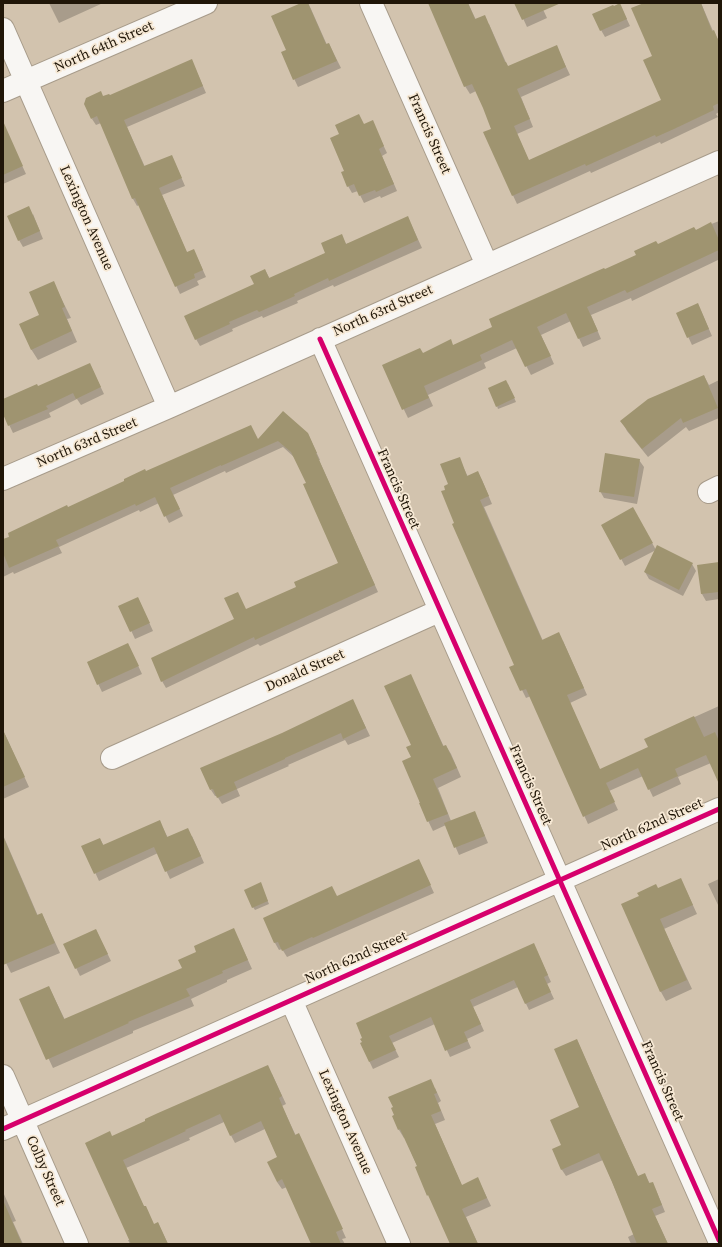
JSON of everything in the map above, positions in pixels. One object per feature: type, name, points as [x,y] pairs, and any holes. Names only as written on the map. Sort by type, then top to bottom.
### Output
[{"type":"street","name":"North 64th Street","points":[[3,92],[206,3]]},
{"type":"street","name":"Francis Street","points":[[371,3],[487,265]]},
{"type":"street","name":"Lexington Avenue","points":[[3,29],[169,407]]},
{"type":"street","name":"North 63rd Street","points":[[3,479],[169,407],[719,162]]},
{"type":"street","name":"Francis Street","points":[[320,339],[719,1240]]},
{"type":"street","name":"Donald Street","points":[[112,758],[439,610]]},
{"type":"street","name":"North 62nd Street","points":[[3,1129],[719,808]]},
{"type":"street","name":"Lexington Avenue","points":[[291,1000],[399,1244]]},
{"type":"street","name":"Colby Street","points":[[3,1076],[78,1244]]},
{"type":"building","points":[[301,3],[308,3],[326,44],[329,43],[337,61],[293,80],[281,52],[286,50],[271,16]]},
{"type":"building","points":[[428,3],[468,3],[475,19],[485,15],[508,66],[557,45],[566,67],[517,89],[530,119],[514,126],[529,160],[661,100],[643,60],[652,56],[631,8],[644,3],[701,3],[712,31],[714,30],[719,42],[719,103],[713,106],[714,110],[674,129],[656,137],[655,135],[586,166],[585,164],[512,196],[483,132],[491,129],[483,108],[472,84],[464,87]]},
{"type":"building","points":[[514,3],[561,3],[522,20]]},
{"type":"building","points":[[620,3],[627,19],[600,31],[592,14]]},
{"type":"building","points":[[192,59],[203,86],[124,120],[144,166],[172,155],[182,178],[159,188],[187,252],[194,249],[203,270],[194,274],[195,278],[175,287],[135,198],[132,199],[97,116],[91,119],[84,104],[86,98],[101,91],[103,96],[110,95]]},
{"type":"building","points":[[359,114],[364,124],[373,120],[384,146],[379,149],[394,184],[376,192],[375,190],[359,196],[354,184],[347,187],[341,172],[344,171],[330,138],[339,134],[335,125]]},
{"type":"building","points":[[3,121],[23,166],[3,175]]},
{"type":"building","points":[[29,206],[40,231],[18,241],[7,216]]},
{"type":"building","points":[[408,216],[418,240],[329,281],[328,278],[294,294],[295,296],[259,312],[257,310],[229,322],[230,324],[195,340],[184,316],[254,284],[250,276],[265,269],[269,278],[325,253],[321,243],[342,234],[346,244]]},
{"type":"building","points":[[711,222],[719,240],[719,250],[627,293],[625,290],[587,307],[598,331],[578,339],[566,313],[537,327],[551,356],[525,367],[512,340],[480,355],[482,360],[424,386],[429,398],[402,410],[382,365],[420,348],[423,353],[451,339],[453,345],[492,327],[489,319],[636,255],[634,251],[656,241],[658,244],[694,227],[696,230]]},
{"type":"building","points":[[54,281],[65,307],[62,308],[72,331],[31,350],[19,324],[39,315],[29,292]]},
{"type":"building","points":[[698,303],[709,329],[687,338],[676,313]]},
{"type":"building","points":[[90,363],[101,387],[76,399],[73,393],[46,406],[48,409],[8,426],[3,414],[3,399],[37,384],[38,386]]},
{"type":"building","points":[[704,375],[718,408],[683,423],[681,418],[642,449],[620,421],[648,399]]},
{"type":"building","points":[[506,380],[515,398],[496,407],[488,388]]},
{"type":"building","points":[[283,411],[308,433],[375,585],[255,640],[254,637],[161,682],[151,658],[234,619],[224,598],[238,592],[246,609],[296,587],[294,582],[338,563],[303,484],[306,483],[291,452],[278,441],[170,488],[180,509],[164,517],[155,497],[136,506],[135,504],[56,540],[59,546],[9,568],[3,553],[3,539],[9,537],[8,533],[67,505],[68,507],[124,481],[124,479],[145,469],[146,471],[251,425],[258,439]]},
{"type":"building","points":[[605,453],[640,459],[634,497],[599,492]]},
{"type":"building","points":[[460,457],[467,476],[478,471],[489,496],[480,500],[542,640],[559,632],[584,688],[567,695],[600,769],[648,747],[644,739],[694,716],[704,737],[715,732],[719,741],[719,784],[706,755],[675,769],[678,776],[648,790],[638,768],[606,783],[615,802],[583,817],[526,689],[520,691],[509,667],[514,665],[452,524],[454,523],[441,491],[445,490],[444,486],[448,484],[440,464]]},
{"type":"building","points":[[633,507],[653,543],[620,560],[601,525]]},
{"type":"building","points":[[657,545],[693,563],[679,590],[644,572]]},
{"type":"building","points":[[719,562],[719,592],[701,594],[697,565]]},
{"type":"building","points":[[138,597],[150,623],[130,632],[118,606]]},
{"type":"building","points":[[128,643],[139,666],[97,685],[87,662]]},
{"type":"building","points":[[411,674],[443,746],[446,745],[457,768],[433,779],[448,814],[427,822],[402,761],[411,757],[406,747],[411,745],[384,686]]},
{"type":"building","points":[[353,699],[366,728],[343,739],[341,733],[285,758],[234,782],[237,789],[217,798],[213,789],[210,790],[200,768],[282,733]]},
{"type":"building","points":[[3,730],[25,777],[3,787]]},
{"type":"building","points":[[475,811],[485,836],[454,848],[444,823]]},
{"type":"building","points":[[160,820],[167,837],[188,828],[201,856],[165,872],[154,847],[94,874],[81,846],[100,838],[103,845]]},
{"type":"building","points":[[3,836],[37,915],[42,913],[55,943],[3,965]]},
{"type":"building","points":[[419,859],[431,885],[282,951],[278,942],[274,943],[263,918],[332,886],[337,896]]},
{"type":"building","points":[[681,878],[693,905],[660,919],[687,980],[660,992],[621,904],[639,896],[637,893],[656,884],[658,888]]},
{"type":"building","points":[[261,882],[268,901],[252,908],[244,890]]},
{"type":"building","points":[[234,928],[248,960],[186,989],[190,996],[128,1022],[129,1023],[46,1060],[19,999],[49,986],[64,1019],[182,968],[178,960],[196,952],[194,946]]},
{"type":"building","points":[[96,929],[108,954],[75,969],[63,944]]},
{"type":"building","points":[[534,943],[548,975],[544,977],[551,992],[525,1004],[514,980],[470,1000],[481,1024],[464,1032],[468,1041],[445,1051],[431,1017],[389,1036],[396,1050],[369,1062],[360,1043],[362,1042],[360,1039],[362,1038],[356,1023]]},
{"type":"building","points":[[577,1039],[638,1176],[645,1173],[649,1183],[653,1182],[662,1205],[652,1209],[668,1244],[637,1244],[599,1153],[561,1170],[552,1149],[561,1145],[550,1120],[579,1107],[554,1049]]},
{"type":"building","points":[[268,1065],[282,1096],[279,1098],[295,1135],[299,1133],[343,1229],[336,1232],[341,1244],[311,1244],[282,1179],[277,1182],[267,1162],[277,1157],[261,1121],[230,1136],[220,1114],[123,1160],[144,1206],[146,1206],[154,1224],[158,1222],[168,1244],[131,1244],[85,1143],[110,1131],[112,1136],[145,1121],[145,1119],[158,1113]]},
{"type":"building","points":[[431,1079],[437,1093],[434,1094],[441,1111],[431,1115],[462,1185],[478,1177],[487,1198],[462,1209],[478,1244],[450,1244],[428,1195],[427,1196],[415,1167],[417,1166],[400,1129],[398,1130],[392,1116],[394,1115],[391,1108],[393,1107],[388,1097]]},
{"type":"building","points":[[3,1200],[22,1244],[3,1244]]},
{"type":"cycle path","points":[[320,339],[719,1240]]},
{"type":"cycle path","points":[[3,1129],[719,809]]}]
